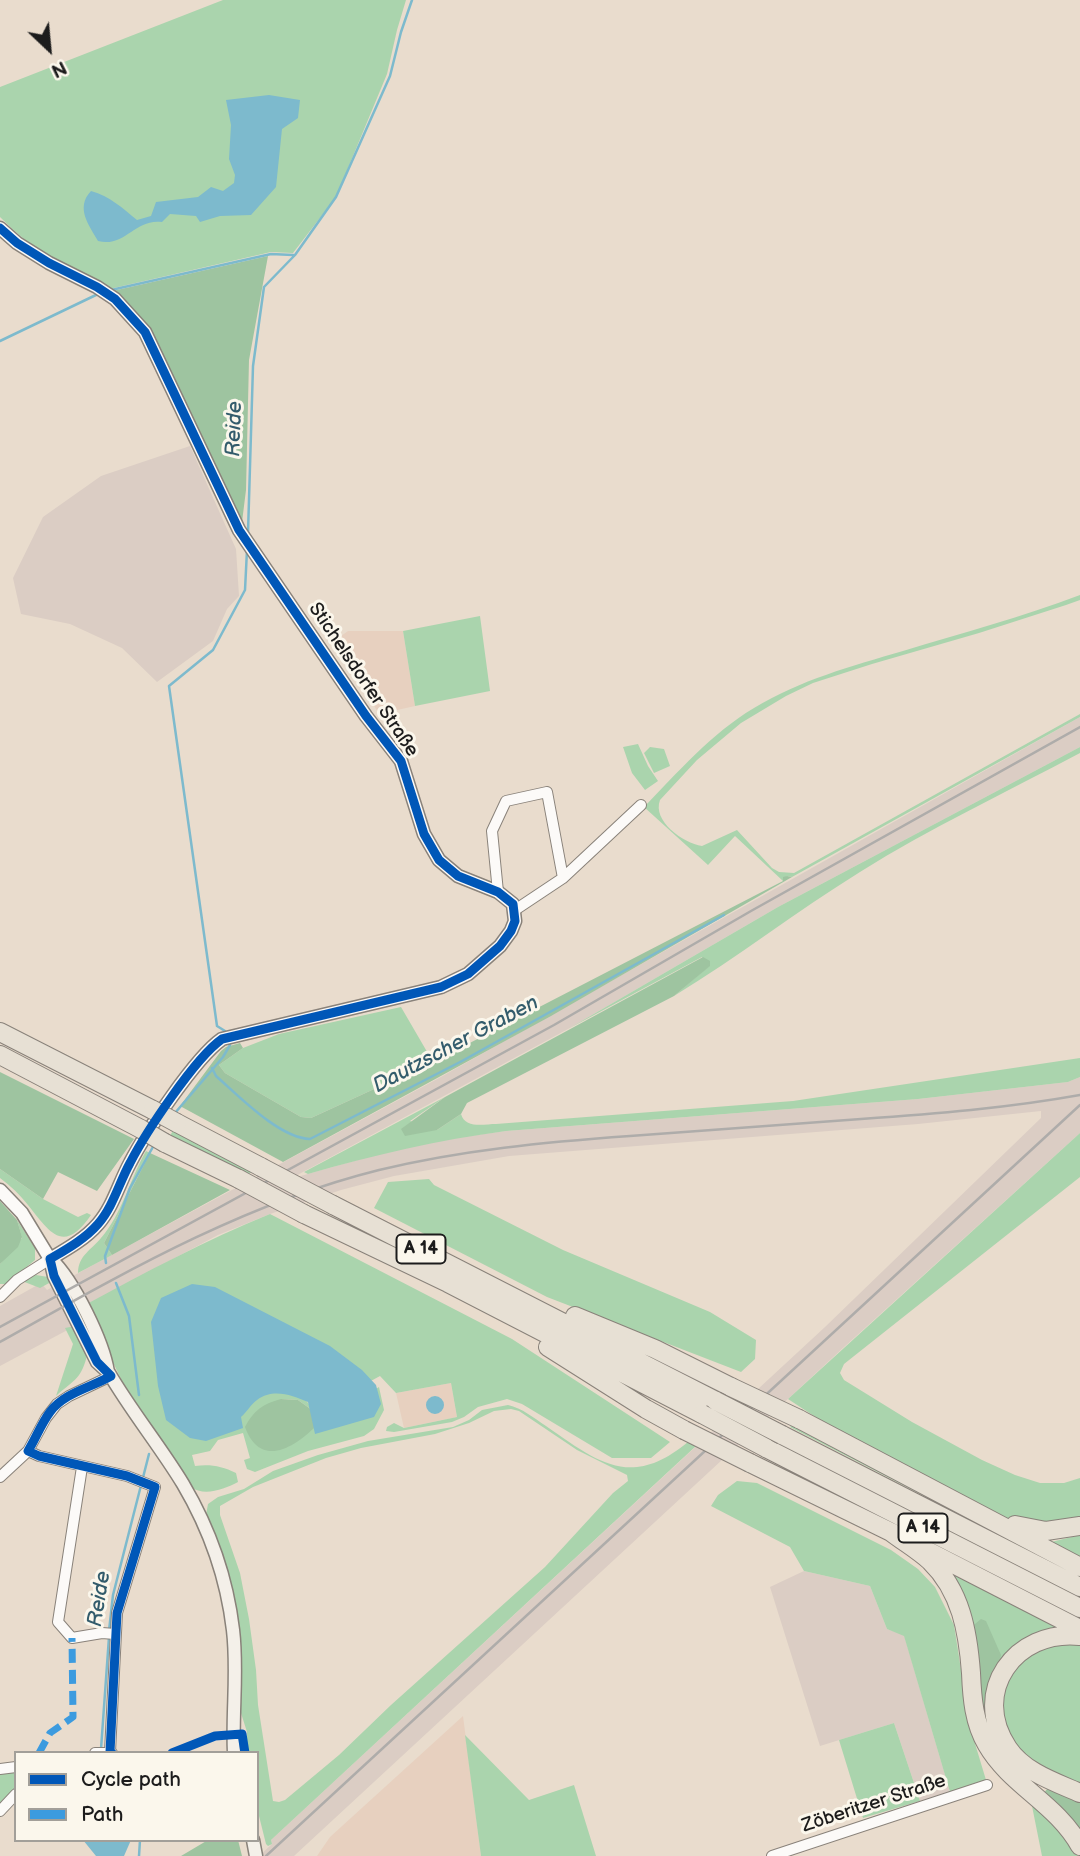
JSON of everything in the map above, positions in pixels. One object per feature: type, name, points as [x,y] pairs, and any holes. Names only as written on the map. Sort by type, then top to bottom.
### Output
[{"type":"highway","name":"A 14","points":[[0,1032],[332,1205],[1080,1587]]},
{"type":"highway","name":"A 14","points":[[0,1055],[304,1214],[448,1283],[1080,1608]]},
{"type":"highway","points":[[448,1283],[646,1409],[684,1430],[1080,1629]]},
{"type":"highway","points":[[510,1294],[567,1312],[633,1339],[799,1419],[1080,1567]]},
{"type":"highway","points":[[963,1507],[1032,1530],[1046,1531],[1080,1526]]},
{"type":"highway","points":[[891,1532],[928,1559],[937,1569],[961,1610],[968,1637],[972,1702],[986,1744],[1002,1766],[1060,1817],[1080,1846]]},
{"type":"highway","points":[[1080,1636],[1051,1637],[1022,1649],[1002,1672],[996,1685],[994,1710],[996,1727],[1009,1749],[1023,1765],[1080,1793]]},
{"type":"main road","points":[[50,1259],[64,1271],[106,1356],[110,1374],[188,1492],[202,1519],[217,1559],[229,1603],[235,1642],[234,1751]]},
{"type":"street","name":"Stichelsdorfer Straße","points":[[0,228],[17,243],[49,263],[115,299],[132,316],[153,345],[242,535],[366,716],[401,761],[424,834],[439,860],[458,876],[498,892],[515,910]]},
{"type":"street","points":[[498,892],[492,831],[506,801],[547,792],[563,878]]},
{"type":"street","points":[[0,1297],[18,1280],[83,1238],[98,1224],[110,1206],[136,1152],[213,1045],[222,1039],[441,986],[468,974],[500,946],[515,920],[515,910],[563,878],[641,805]]},
{"type":"street","points":[[0,1190],[27,1219],[50,1259]]},
{"type":"street","points":[[0,1477],[28,1451],[57,1404],[110,1374]]},
{"type":"street","points":[[28,1451],[155,1487],[110,1634],[104,1751]]},
{"type":"street","points":[[82,1466],[58,1622],[72,1637],[110,1634]]},
{"type":"street","name":"Zöberitzer Straße","points":[[772,1856],[987,1785]]},
{"type":"street","points":[[0,1811],[14,1796]]},
{"type":"shaded area","points":[[190,446],[236,549],[239,596],[227,609],[213,641],[157,682],[122,648],[70,624],[21,614],[13,578],[43,517],[101,476]]},
{"type":"shaded area","points":[[348,631],[403,631],[415,706],[379,714],[334,641]]},
{"type":"shaded area","points":[[1080,717],[1080,747],[778,907],[568,1029],[290,1179],[445,1139],[506,1131],[918,1099],[1068,1082],[1080,1077],[1080,1133],[843,1348],[294,1856],[259,1856],[272,1844],[271,1840],[825,1327],[1041,1118],[1041,1111],[918,1124],[509,1156],[394,1176],[341,1190],[218,1235],[70,1314],[75,1326],[0,1366],[0,1306],[41,1283],[47,1290],[439,1078]]},
{"type":"shaded area","points":[[451,1383],[457,1417],[404,1428],[396,1393]]},
{"type":"shaded area","points":[[804,1571],[870,1586],[887,1629],[904,1635],[950,1792],[920,1801],[894,1723],[820,1746],[770,1587]]},
{"type":"shaded area","points":[[463,1716],[481,1856],[317,1856],[330,1837]]},
{"type":"green space","points":[[223,0],[406,0],[387,74],[336,197],[293,253],[271,252],[105,290],[50,258],[0,217],[0,87]]},
{"type":"green space","points":[[268,256],[249,360],[246,490],[242,522],[230,504],[167,367],[108,292]]},
{"type":"green space","points":[[1080,595],[1080,600],[1066,605],[813,683],[786,696],[741,723],[697,760],[660,800],[659,808],[665,823],[686,841],[702,846],[737,830],[772,868],[779,872],[794,873],[1080,714],[1080,717],[792,877],[787,876],[783,881],[735,836],[708,865],[644,807],[710,741],[739,718],[772,698],[846,668],[1014,618]]},
{"type":"green space","points":[[480,616],[490,691],[415,706],[403,631]]},
{"type":"green space","points":[[638,744],[658,781],[645,790],[632,773],[623,747]]},
{"type":"green space","points":[[650,747],[664,749],[670,766],[654,773],[644,753]]},
{"type":"green space","points":[[1080,747],[1080,753],[941,825],[860,872],[674,996],[709,966],[702,957],[568,1029],[778,907]]},
{"type":"green space","points":[[783,877],[792,877],[551,1016],[283,1162],[180,1106],[221,1051],[240,1043],[243,1048],[219,1065],[225,1073],[301,1117],[311,1118],[433,1062],[783,881]]},
{"type":"green space","points":[[703,957],[710,961],[710,966],[674,996],[467,1103],[461,1114],[437,1130],[405,1136],[401,1129],[445,1097]]},
{"type":"green space","points":[[401,1007],[433,1062],[311,1118],[301,1117],[225,1073],[219,1065],[243,1048],[279,1034]]},
{"type":"green space","points":[[1080,1058],[1080,1077],[1068,1082],[918,1099],[506,1131],[406,1149],[308,1174],[304,1172],[445,1097],[410,1121],[437,1130],[461,1114],[466,1122],[481,1125],[793,1101]]},
{"type":"green space","points":[[0,1072],[134,1139],[97,1191],[58,1172],[43,1199],[0,1169]]},
{"type":"green space","points":[[173,1131],[252,1172],[245,1176],[169,1137]]},
{"type":"green space","points":[[1080,1133],[1080,1177],[844,1364],[840,1373],[844,1380],[912,1422],[1015,1475],[1040,1483],[1064,1483],[1080,1478],[1080,1522],[1059,1527],[1010,1521],[824,1428],[820,1420],[788,1399]]},
{"type":"green space","points":[[146,1151],[150,1153],[104,1243],[112,1255],[78,1273],[83,1258],[115,1218]]},
{"type":"green space","points":[[150,1153],[230,1190],[112,1255],[104,1243]]},
{"type":"green space","points":[[0,1169],[43,1199],[78,1217],[87,1213],[91,1215],[72,1234],[64,1237],[57,1235],[0,1178]]},
{"type":"green space","points":[[429,1179],[434,1185],[563,1250],[710,1312],[756,1340],[755,1359],[741,1372],[547,1297],[374,1208],[388,1182]]},
{"type":"green space","points":[[0,1201],[17,1220],[22,1237],[18,1247],[0,1264]]},
{"type":"green space","points":[[270,1214],[512,1339],[670,1442],[651,1458],[612,1458],[522,1404],[507,1399],[478,1407],[452,1422],[386,1431],[387,1427],[394,1423],[404,1428],[457,1417],[451,1383],[396,1393],[380,1376],[369,1382],[214,1290],[247,1407],[267,1392],[290,1391],[303,1398],[312,1410],[298,1400],[281,1399],[316,1426],[379,1387],[384,1410],[374,1429],[364,1436],[308,1451],[255,1472],[247,1469],[244,1460],[250,1458],[243,1433],[218,1440],[210,1451],[192,1455],[195,1466],[211,1465],[226,1469],[236,1473],[238,1482],[208,1492],[196,1490],[191,1487],[122,1381],[85,1305],[199,1246]]},
{"type":"green space","points":[[17,1220],[35,1248],[35,1260],[6,1284],[0,1284],[0,1264],[22,1238]]},
{"type":"green space","points":[[36,1275],[48,1277],[51,1282],[40,1288],[22,1281]]},
{"type":"green space","points":[[75,1326],[88,1352],[80,1373],[56,1396],[73,1344],[65,1328]]},
{"type":"green space","points":[[281,1399],[298,1400],[312,1410],[316,1426],[297,1442],[268,1451],[251,1440],[245,1427],[260,1408]]},
{"type":"green space","points":[[508,1405],[518,1408],[583,1451],[616,1466],[649,1465],[688,1442],[696,1446],[271,1840],[272,1844],[268,1846],[259,1816],[259,1751],[247,1751],[247,1732],[240,1710],[241,1656],[236,1607],[221,1551],[206,1515],[208,1504],[218,1497],[244,1489],[273,1471],[318,1455],[368,1441],[453,1427],[482,1410]],"holes":[[[494,1411],[519,1411],[577,1450],[627,1475],[628,1481],[613,1493],[545,1567],[339,1755],[285,1800],[273,1801],[258,1705],[249,1619],[240,1573],[220,1515],[220,1506],[253,1487],[326,1458],[361,1448],[435,1434],[469,1423]]]},
{"type":"green space","points":[[793,1424],[1080,1570],[1080,1576],[790,1427]]},
{"type":"green space","points":[[776,1439],[1080,1594],[1080,1602],[771,1445]]},
{"type":"green space","points":[[737,1481],[757,1483],[891,1550],[918,1569],[935,1587],[954,1625],[970,1727],[986,1780],[950,1792],[904,1636],[887,1629],[870,1586],[804,1571],[790,1547],[711,1506],[718,1495]]},
{"type":"green space","points":[[1080,1535],[1080,1561],[1047,1543]]},
{"type":"green space","points":[[938,1563],[1064,1627],[1000,1669],[969,1629]]},
{"type":"green space","points":[[981,1619],[986,1621],[1001,1655],[988,1712],[982,1708],[978,1654],[973,1652],[969,1629]]},
{"type":"green space","points":[[1080,1642],[1080,1786],[1033,1764],[1005,1734],[1001,1684],[1036,1647]]},
{"type":"green space","points":[[894,1723],[920,1801],[863,1818],[839,1740]]},
{"type":"green space","points":[[465,1735],[529,1800],[574,1785],[596,1856],[481,1856]]},
{"type":"green space","points":[[14,1772],[14,1789],[0,1804],[0,1774]]},
{"type":"green space","points":[[1048,1788],[1080,1798],[1080,1838],[1042,1795]]},
{"type":"green space","points":[[1030,1796],[1074,1844],[1078,1856],[1042,1856]]},
{"type":"green space","points":[[205,1842],[238,1842],[242,1856],[181,1856]]},
{"type":"water","points":[[269,95],[300,100],[298,118],[282,129],[276,187],[251,215],[220,216],[200,222],[196,216],[170,214],[162,222],[144,224],[116,240],[98,241],[84,210],[86,197],[91,191],[110,199],[137,220],[151,216],[156,202],[198,197],[211,187],[223,191],[234,183],[235,175],[229,159],[231,125],[226,100]]},
{"type":"water","points":[[192,1284],[215,1287],[330,1346],[362,1370],[376,1385],[381,1404],[374,1417],[315,1434],[308,1402],[289,1395],[269,1394],[257,1400],[241,1417],[243,1428],[206,1441],[190,1438],[166,1420],[158,1386],[151,1322],[161,1298]]},
{"type":"water","points":[[435,1396],[441,1399],[444,1405],[441,1411],[435,1414],[429,1411],[426,1405],[429,1399]]},
{"type":"water","points":[[85,1842],[130,1842],[124,1856],[96,1856]]},
{"type":"waterway","name":"Reide","points":[[248,533],[253,366],[264,287],[295,255],[336,197],[390,76],[412,0]]},
{"type":"waterway","points":[[111,290],[271,254],[293,255]]},
{"type":"waterway","points":[[0,341],[98,294]]},
{"type":"waterway","name":"Reide","points":[[225,1031],[217,1026],[169,686],[213,650],[245,590],[247,550]]},
{"type":"waterway","name":"Dautzscher Graben","points":[[212,1068],[216,1076],[273,1124],[285,1132],[310,1139],[462,1061],[724,915]]},
{"type":"waterway","name":"Reide","points":[[175,1113],[223,1057],[230,1045]]},
{"type":"waterway","name":"Reide","points":[[106,1263],[105,1256],[130,1188],[154,1145]]},
{"type":"waterway","name":"Reide","points":[[116,1283],[129,1316],[139,1395]]},
{"type":"waterway","name":"Reide","points":[[109,1631],[113,1595],[149,1454]]},
{"type":"waterway","name":"Reide","points":[[101,1749],[109,1637]]},
{"type":"waterway","points":[[139,1856],[140,1842]]},
{"type":"railway","points":[[0,1327],[554,1025],[1080,727]]},
{"type":"railway","points":[[0,1342],[91,1291],[231,1221],[328,1184],[379,1170],[441,1157],[536,1144],[943,1113],[1080,1095]]},
{"type":"railway","points":[[266,1856],[1080,1105]]},
{"type":"marked path","points":[[40,1751],[50,1733],[73,1717],[72,1638]]},
{"type":"cycle path","points":[[0,228],[17,243],[49,263],[115,299],[145,332],[239,530],[366,716],[401,761],[424,834],[439,860],[458,876],[498,892],[513,904],[515,921],[500,946],[468,974],[441,987],[222,1039],[198,1062],[159,1115],[130,1163],[103,1217],[82,1239],[50,1259],[54,1276],[97,1362],[111,1376],[70,1395],[56,1405],[28,1451],[39,1456],[127,1476],[155,1487],[117,1613],[110,1751]]},
{"type":"cycle path","points":[[177,1751],[215,1736],[242,1734],[245,1751]]}]
